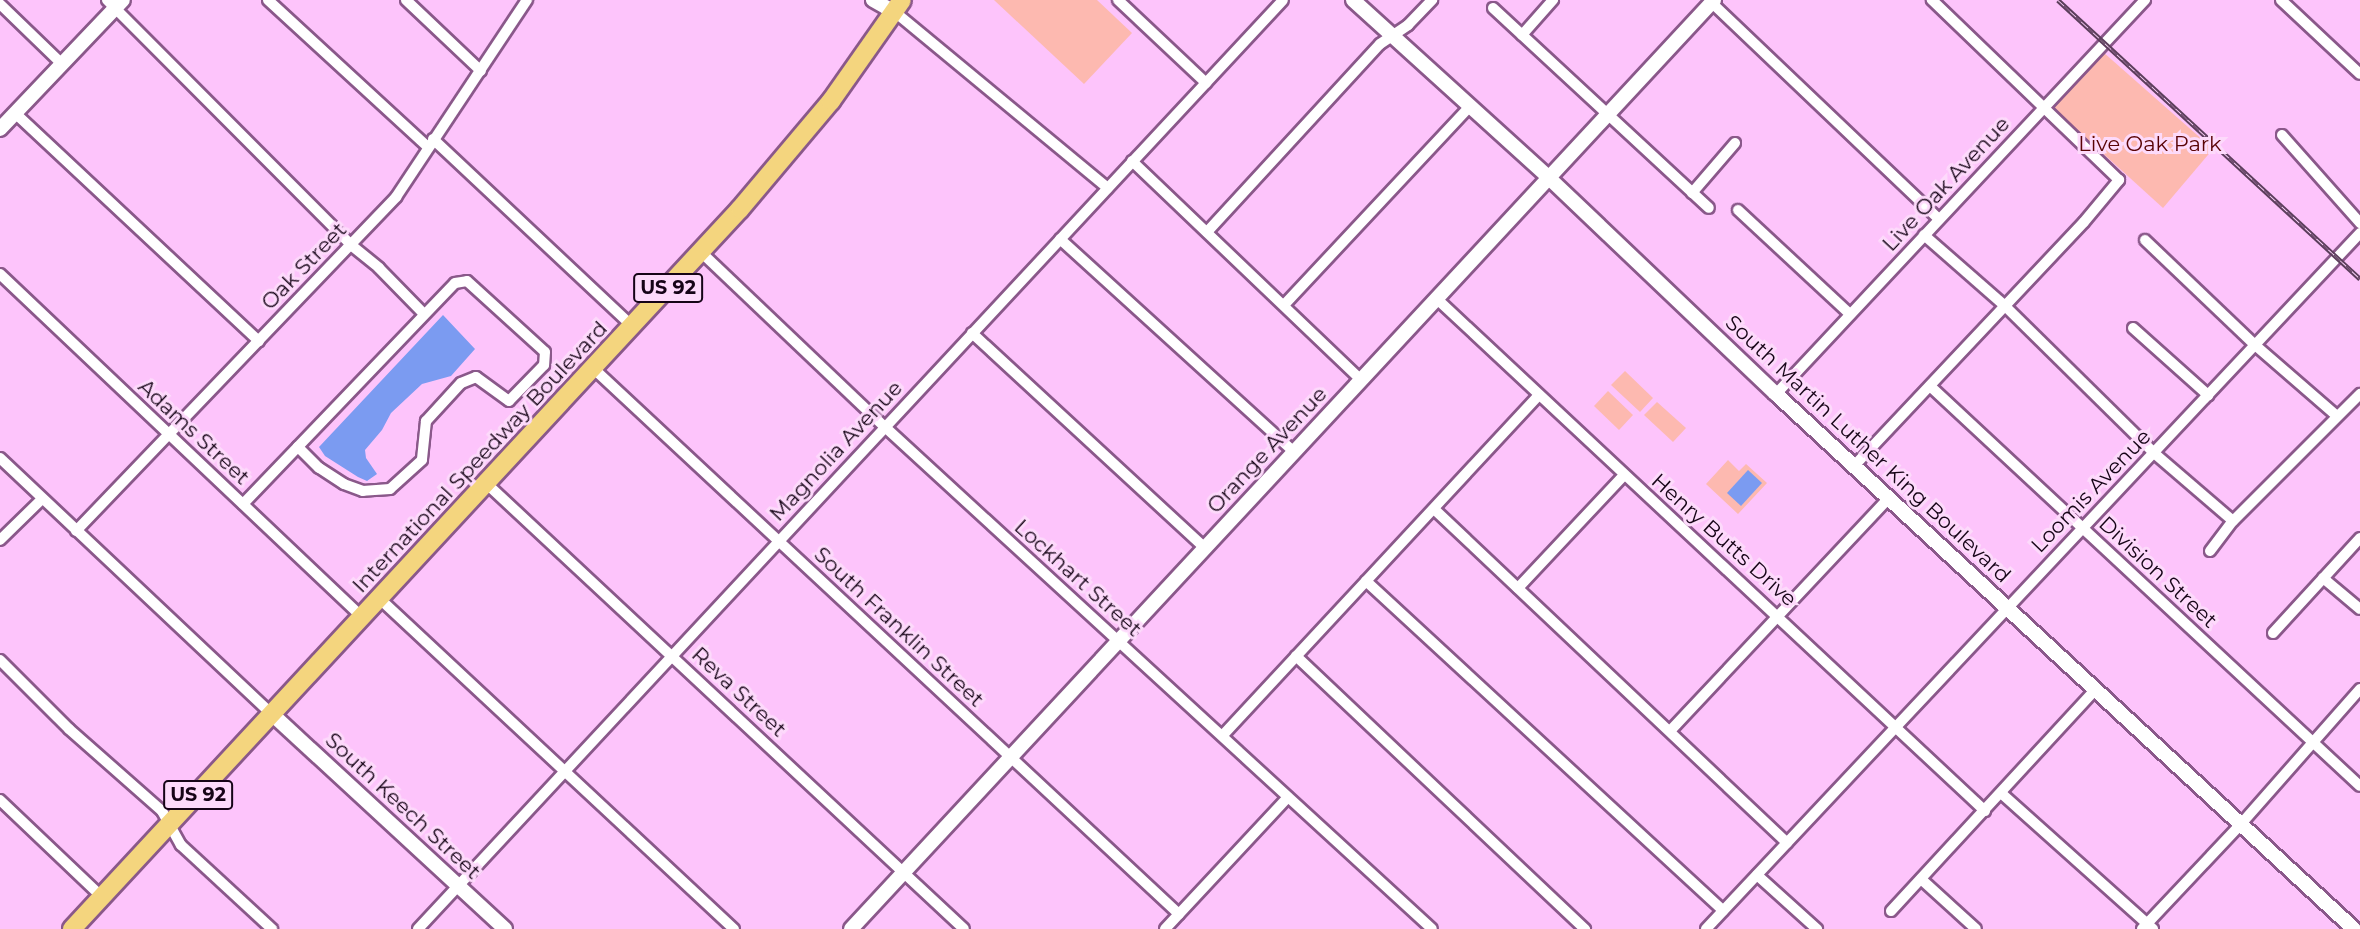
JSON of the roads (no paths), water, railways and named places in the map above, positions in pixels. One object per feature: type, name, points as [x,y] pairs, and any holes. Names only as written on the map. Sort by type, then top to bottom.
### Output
[{"type":"main road","name":"International Speedway Boulevard","points":[[72,929],[701,252],[802,138],[856,69],[898,6]]},
{"type":"street","points":[[268,0],[431,143],[632,326]]},
{"type":"street","points":[[406,0],[481,71]]},
{"type":"street","name":"Oak Street","points":[[76,531],[396,197],[527,0]]},
{"type":"street","points":[[873,0],[898,6],[1108,188]]},
{"type":"street","points":[[1118,0],[1206,83]]},
{"type":"street","name":"Magnolia Avenue","points":[[418,929],[1283,0]]},
{"type":"street","name":"South Martin Luther King Boulevard","points":[[1353,0],[1548,177],[1776,394],[2354,929]]},
{"type":"street","points":[[1206,232],[1380,44],[1408,25],[1432,0]]},
{"type":"street","points":[[1522,35],[1553,0]]},
{"type":"street","points":[[1854,466],[2084,222],[2119,180],[1932,0]]},
{"type":"street","name":"Live Oak Avenue","points":[[1776,394],[2145,0]]},
{"type":"street","points":[[2281,0],[2360,74]]},
{"type":"street","points":[[1713,1],[1939,219]]},
{"type":"street","name":"Orange Avenue","points":[[851,929],[1713,1]]},
{"type":"street","points":[[0,129],[115,3],[351,245],[379,268],[424,314]]},
{"type":"street","points":[[0,4],[61,63]]},
{"type":"street","points":[[1493,8],[1709,208]]},
{"type":"street","points":[[1283,305],[1469,107]]},
{"type":"street","points":[[15,113],[259,341]]},
{"type":"street","points":[[2282,135],[2360,223]]},
{"type":"street","points":[[1692,193],[1735,143]]},
{"type":"street","points":[[1132,161],[1361,380]]},
{"type":"street","points":[[1738,210],[1850,314]]},
{"type":"street","name":"Loomis Avenue","points":[[1706,929],[2360,233]]},
{"type":"street","points":[[1924,234],[2004,305],[2154,453],[2233,522]]},
{"type":"street","points":[[1060,239],[1294,452]]},
{"type":"street","points":[[2145,240],[2255,345],[2337,416]]},
{"type":"street","name":"Lockhart Street","points":[[701,252],[885,427],[1432,929]]},
{"type":"street","name":"Adams Street","points":[[0,274],[363,618]]},
{"type":"street","points":[[243,504],[424,314],[462,279],[545,352],[547,359],[509,401],[476,377],[461,383],[426,421],[425,453],[411,473],[390,489],[363,491],[344,484],[319,468],[298,447]]},
{"type":"street","name":"Henry Butts Drive","points":[[1437,299],[1985,811]]},
{"type":"street","points":[[2133,328],[2208,395]]},
{"type":"street","points":[[972,333],[1205,548]]},
{"type":"street","name":"South Franklin Street","points":[[593,368],[1179,914]]},
{"type":"street","name":"Division Street","points":[[1930,386],[2360,786]]},
{"type":"street","points":[[2210,551],[2233,522],[2360,394]]},
{"type":"street","points":[[1223,735],[1539,396]]},
{"type":"street","points":[[0,458],[272,715]]},
{"type":"street","points":[[1518,588],[1624,475]]},
{"type":"street","name":"Reva Street","points":[[487,484],[964,929]]},
{"type":"street","points":[[1671,732],[1889,498]]},
{"type":"street","points":[[0,540],[42,499]]},
{"type":"street","points":[[1434,509],[1787,843]]},
{"type":"street","points":[[2273,633],[2360,538]]},
{"type":"street","points":[[2323,578],[2360,609]]},
{"type":"street","points":[[1366,581],[1723,911]]},
{"type":"street","points":[[380,599],[734,929]]},
{"type":"street","points":[[1296,656],[1585,929]]},
{"type":"street","points":[[0,660],[69,729],[162,811],[181,845],[272,929]]},
{"type":"street","points":[[1891,911],[2096,689]]},
{"type":"street","points":[[2001,793],[2147,927],[2360,689]]},
{"type":"street","name":"South Keech Street","points":[[272,715],[505,929]]},
{"type":"street","points":[[1165,929],[1288,797]]},
{"type":"street","points":[[0,800],[102,897]]},
{"type":"street","points":[[1757,874],[1816,929]]},
{"type":"street","points":[[1922,879],[1976,929]]},
{"type":"water","points":[[443,315],[475,349],[451,376],[422,384],[391,413],[382,430],[365,450],[366,458],[377,474],[367,481],[325,456],[319,447]]},
{"type":"water","points":[[1748,470],[1762,483],[1741,506],[1727,493]]},
{"type":"railway","points":[[2058,0],[2360,279]]},
{"type":"park label","name":"Live Oak Park","points":[[2150,144]]}]
